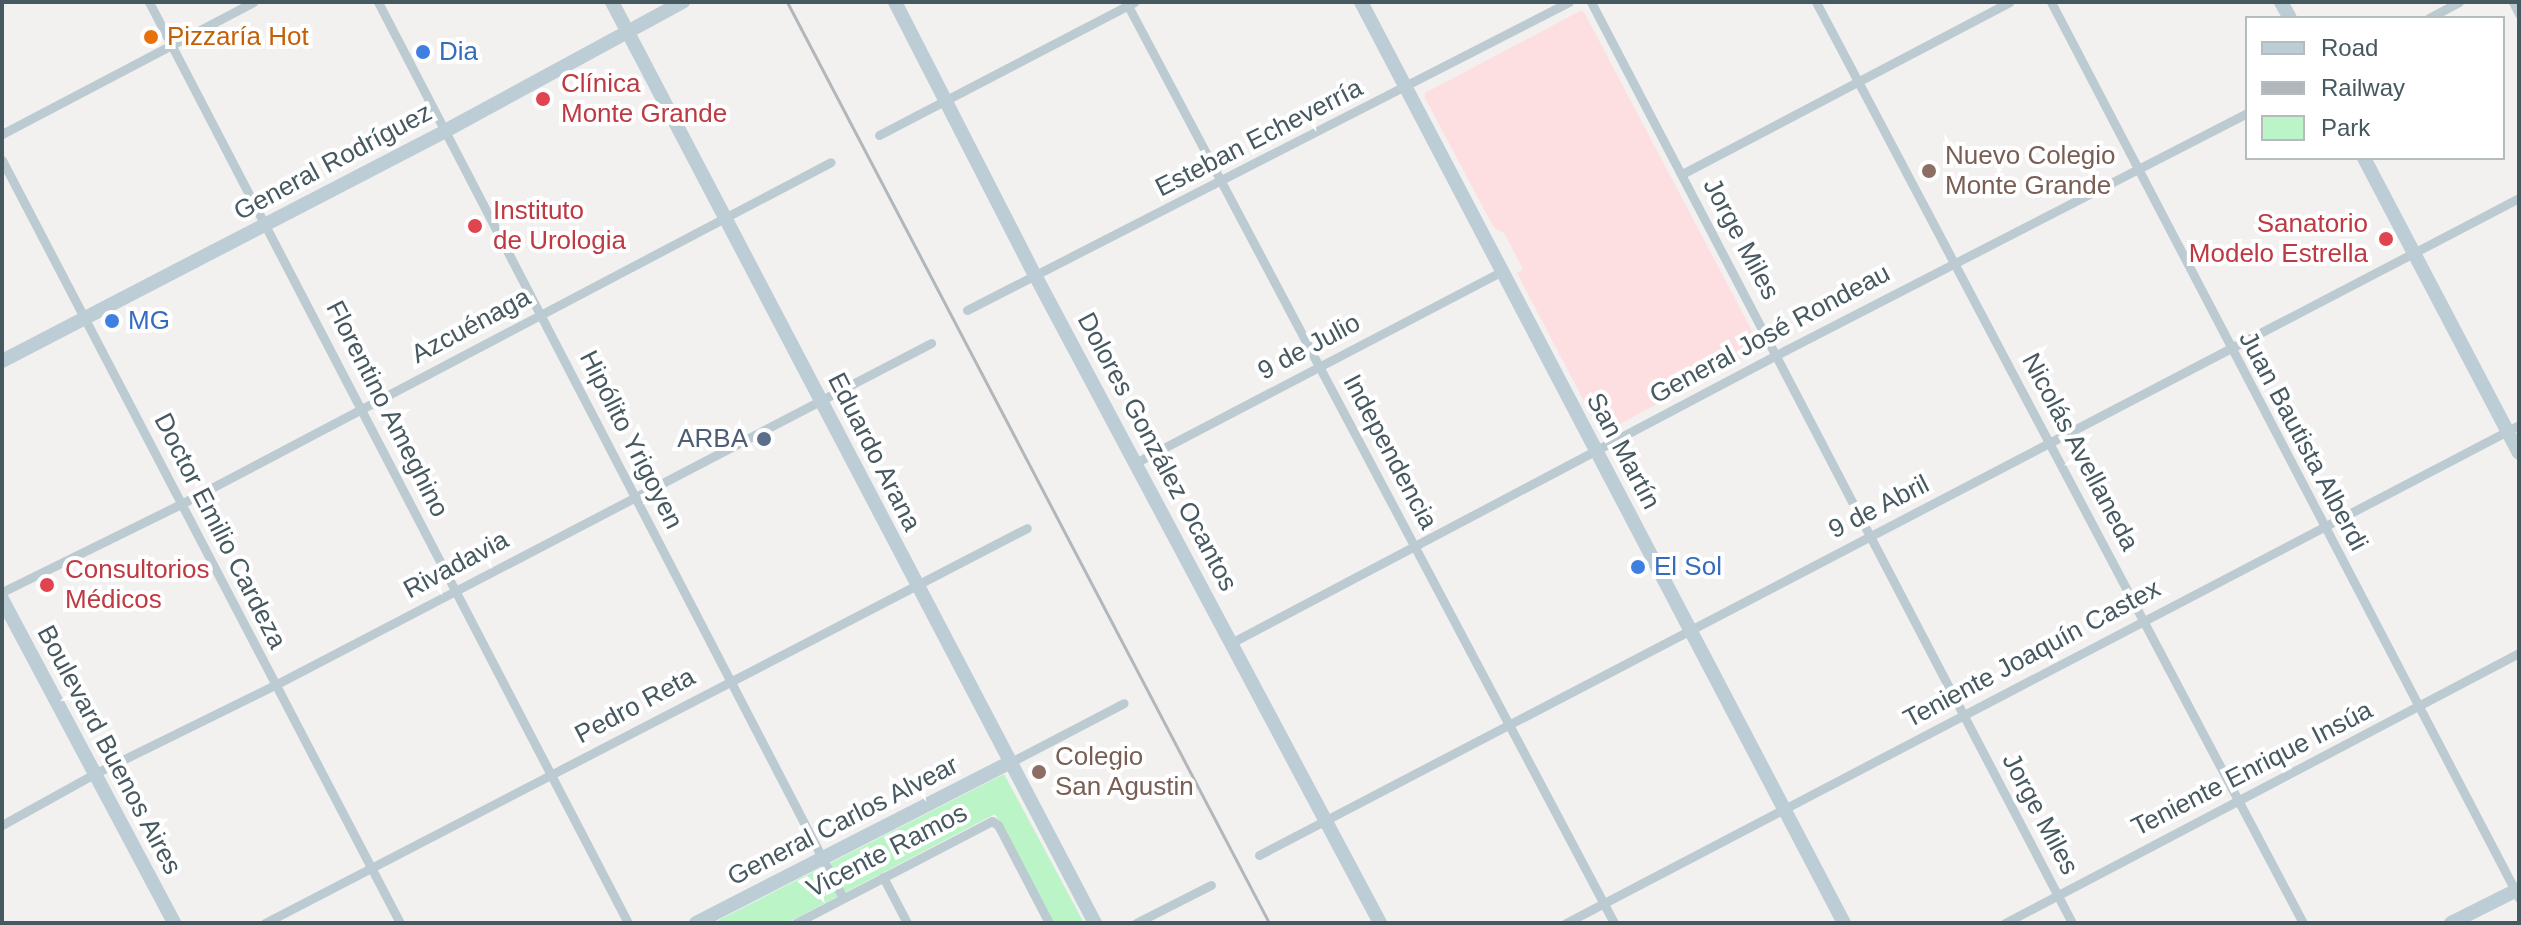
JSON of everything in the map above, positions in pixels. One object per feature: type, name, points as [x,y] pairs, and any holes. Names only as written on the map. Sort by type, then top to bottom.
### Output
[{"type":"street","name":"Florentino Ameghino","points":[[149,2],[628,923]]},
{"type":"street","points":[[2,134],[253,2]]},
{"type":"street","name":"Hipólito Yrigoyen","points":[[378,2],[843,898]]},
{"type":"street","name":"Eduardo Arana","points":[[612,2],[1095,923]]},
{"type":"street","name":"General Rodríguez","points":[[2,361],[445,131],[683,2]]},
{"type":"street","name":"Dolores González Ocantos","points":[[895,2],[1036,277],[1380,923]]},
{"type":"street","name":"San Martín","points":[[1361,2],[1844,923]]},
{"type":"street","name":"Esteban Echeverría","points":[[967,310],[1221,183],[1569,2]]},
{"type":"street","name":"Jorge Miles","points":[[1591,2],[2072,923]]},
{"type":"street","name":"Nicolás Avellaneda","points":[[1816,2],[2145,619],[2303,923]]},
{"type":"street","points":[[1682,174],[2010,2]]},
{"type":"street","name":"Juan Bautista Alberdi","points":[[2051,2],[2322,527],[2518,893]]},
{"type":"street","points":[[2433,16],[2459,2]]},
{"type":"street","points":[[2513,2],[2519,14]]},
{"type":"street","points":[[879,135],[1129,3]]},
{"type":"street","name":"Independencia","points":[[1129,3],[1221,183],[1614,923]]},
{"type":"street","name":"General José Rondeau","points":[[1231,643],[1955,262],[2137,172],[2245,114]]},
{"type":"street","name":"Doctor Emilio Cardeza","points":[[2,160],[400,923]]},
{"type":"street","points":[[2365,160],[2513,428],[2519,453]]},
{"type":"street","name":"Azcuénaga","points":[[2,592],[181,504],[831,162]]},
{"type":"street","name":"9 de Abril","points":[[1259,855],[2519,198]]},
{"type":"street","name":"9 de Julio","points":[[1137,462],[1502,271]]},
{"type":"street","name":"Rivadavia","points":[[2,825],[94,774],[275,685],[820,398],[931,343]]},
{"type":"street","name":"Teniente Joaquín Castex","points":[[1566,923],[2513,428]]},
{"type":"street","name":"Pedro Reta","points":[[265,923],[1027,528]]},
{"type":"street","name":"Boulevard Buenos Aires","points":[[2,599],[174,923]]},
{"type":"street","name":"Teniente Enrique Insúa","points":[[2005,923],[2420,708],[2519,653]]},
{"type":"street","points":[[1011,762],[1124,703]]},
{"type":"street","name":"General Carlos Alvear","points":[[696,923],[1011,762]]},
{"type":"street","name":"Vicente Ramos","points":[[796,923],[992,821],[998,825],[1049,923]]},
{"type":"street","points":[[883,877],[907,923]]},
{"type":"street","points":[[1136,923],[1211,885]]},
{"type":"street","points":[[2451,923],[2518,893]]},
{"type":"shaded area","points":[[1580,11],[1584,12],[1761,348],[1607,431],[1599,430],[1517,273],[1523,269],[1504,233],[1494,228],[1425,98],[1425,93]]},
{"type":"green space","points":[[1004,774],[1084,923],[1054,923],[995,814],[787,923],[713,923]]},
{"type":"railway","points":[[787,2],[1269,923]]},
{"type":"place","name":"Pizzaría Hot","points":[[151,37]]},
{"type":"place","name":"Dia","points":[[423,52]]},
{"type":"place","name":"Clínica Monte Grande","points":[[543,99]]},
{"type":"place","name":"Nuevo Colegio Monte Grande","points":[[1929,171]]},
{"type":"place","name":"Instituto de Urologia","points":[[475,226]]},
{"type":"place","name":"Sanatorio Modelo Estrella","points":[[2386,239]]},
{"type":"place","name":"MG","points":[[112,321]]},
{"type":"place","name":"ARBA","points":[[764,439]]},
{"type":"place","name":"El Sol","points":[[1638,567]]},
{"type":"place","name":"Consultorios Médicos","points":[[47,585]]},
{"type":"place","name":"Colegio San Agustin","points":[[1039,772]]}]
